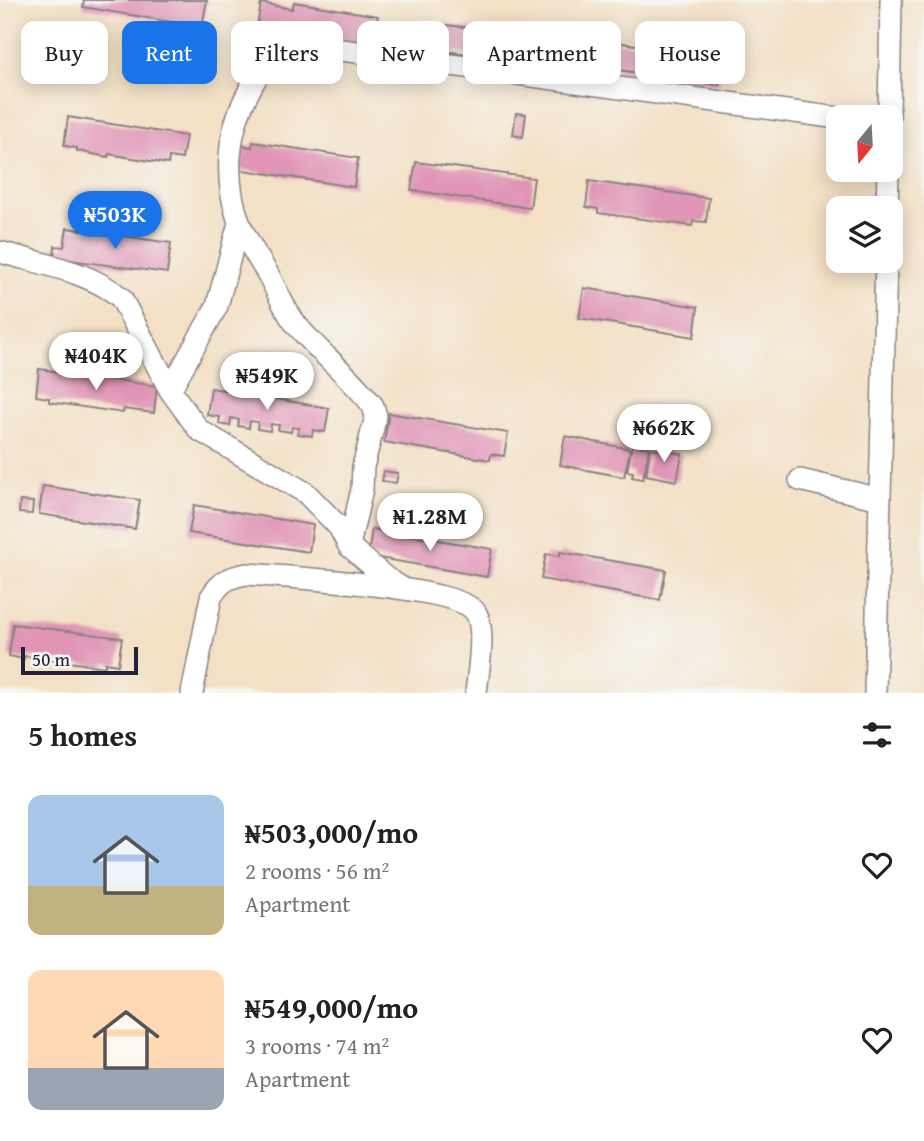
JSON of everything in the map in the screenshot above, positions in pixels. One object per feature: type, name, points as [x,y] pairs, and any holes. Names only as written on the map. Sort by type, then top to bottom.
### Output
[{"type":"street","points":[[889,105],[891,0]]},
{"type":"street","points":[[349,546],[362,489],[363,467],[376,416],[373,406],[294,322],[239,223],[230,167],[234,123],[258,73],[267,61],[280,50],[300,47],[327,48],[826,116]]},
{"type":"street","points":[[170,390],[217,306],[239,223]]},
{"type":"street","points":[[0,251],[91,280],[121,298],[170,390],[199,430],[306,494],[339,527],[349,546],[402,589]]},
{"type":"street","points":[[875,693],[886,273]]},
{"type":"street","points":[[800,480],[880,499]]},
{"type":"street","points":[[192,693],[211,597],[219,584],[230,577],[247,574],[402,589],[447,598],[475,611],[480,620],[476,693]]},
{"type":"building","points":[[84,0],[207,0],[203,21],[166,21],[83,7]]},
{"type":"building","points":[[294,2],[378,16],[377,21],[357,21],[357,44],[343,42],[343,21],[258,21],[261,3],[292,9]]},
{"type":"building","points":[[449,25],[463,27],[463,54],[449,52]]},
{"type":"building","points":[[621,43],[635,45],[635,73],[621,70]]},
{"type":"building","points":[[516,113],[526,114],[523,137],[513,135]]},
{"type":"building","points":[[68,117],[186,136],[182,159],[169,157],[168,164],[77,151],[77,148],[64,146]]},
{"type":"building","points":[[253,142],[358,158],[354,187],[237,169],[241,145],[252,147]]},
{"type":"building","points":[[416,162],[534,178],[530,208],[411,190]]},
{"type":"building","points":[[589,181],[709,198],[706,222],[693,221],[692,226],[598,213],[598,209],[586,207]]},
{"type":"building","points":[[67,228],[171,243],[167,273],[54,258],[55,246],[64,247]]},
{"type":"building","points":[[584,288],[698,307],[694,337],[579,318]]},
{"type":"building","points":[[39,369],[157,386],[154,413],[124,409],[123,413],[49,402],[49,398],[36,396]]},
{"type":"building","points":[[211,388],[329,408],[325,432],[313,430],[312,436],[297,434],[299,428],[292,427],[291,432],[278,430],[279,425],[271,424],[270,431],[257,429],[258,422],[250,421],[249,428],[238,426],[239,420],[231,418],[230,426],[219,424],[220,417],[207,415]]},
{"type":"building","points":[[389,413],[508,433],[504,456],[491,454],[490,460],[384,442]]},
{"type":"building","points":[[565,436],[630,449],[624,477],[560,465]]},
{"type":"building","points":[[632,445],[649,448],[643,479],[632,477],[633,472],[627,471]]},
{"type":"building","points":[[650,448],[682,454],[677,481],[646,475]]},
{"type":"building","points":[[384,471],[398,473],[396,483],[382,481]]},
{"type":"building","points":[[43,486],[140,500],[135,529],[39,514]]},
{"type":"building","points":[[20,501],[33,502],[32,514],[19,513]]},
{"type":"building","points":[[194,505],[313,525],[309,552],[189,533]]},
{"type":"building","points":[[372,529],[492,549],[487,577],[368,556]]},
{"type":"building","points":[[560,552],[666,570],[660,600],[541,579],[546,554],[560,556]]},
{"type":"building","points":[[13,624],[122,638],[118,665],[105,663],[105,667],[9,656]]}]
